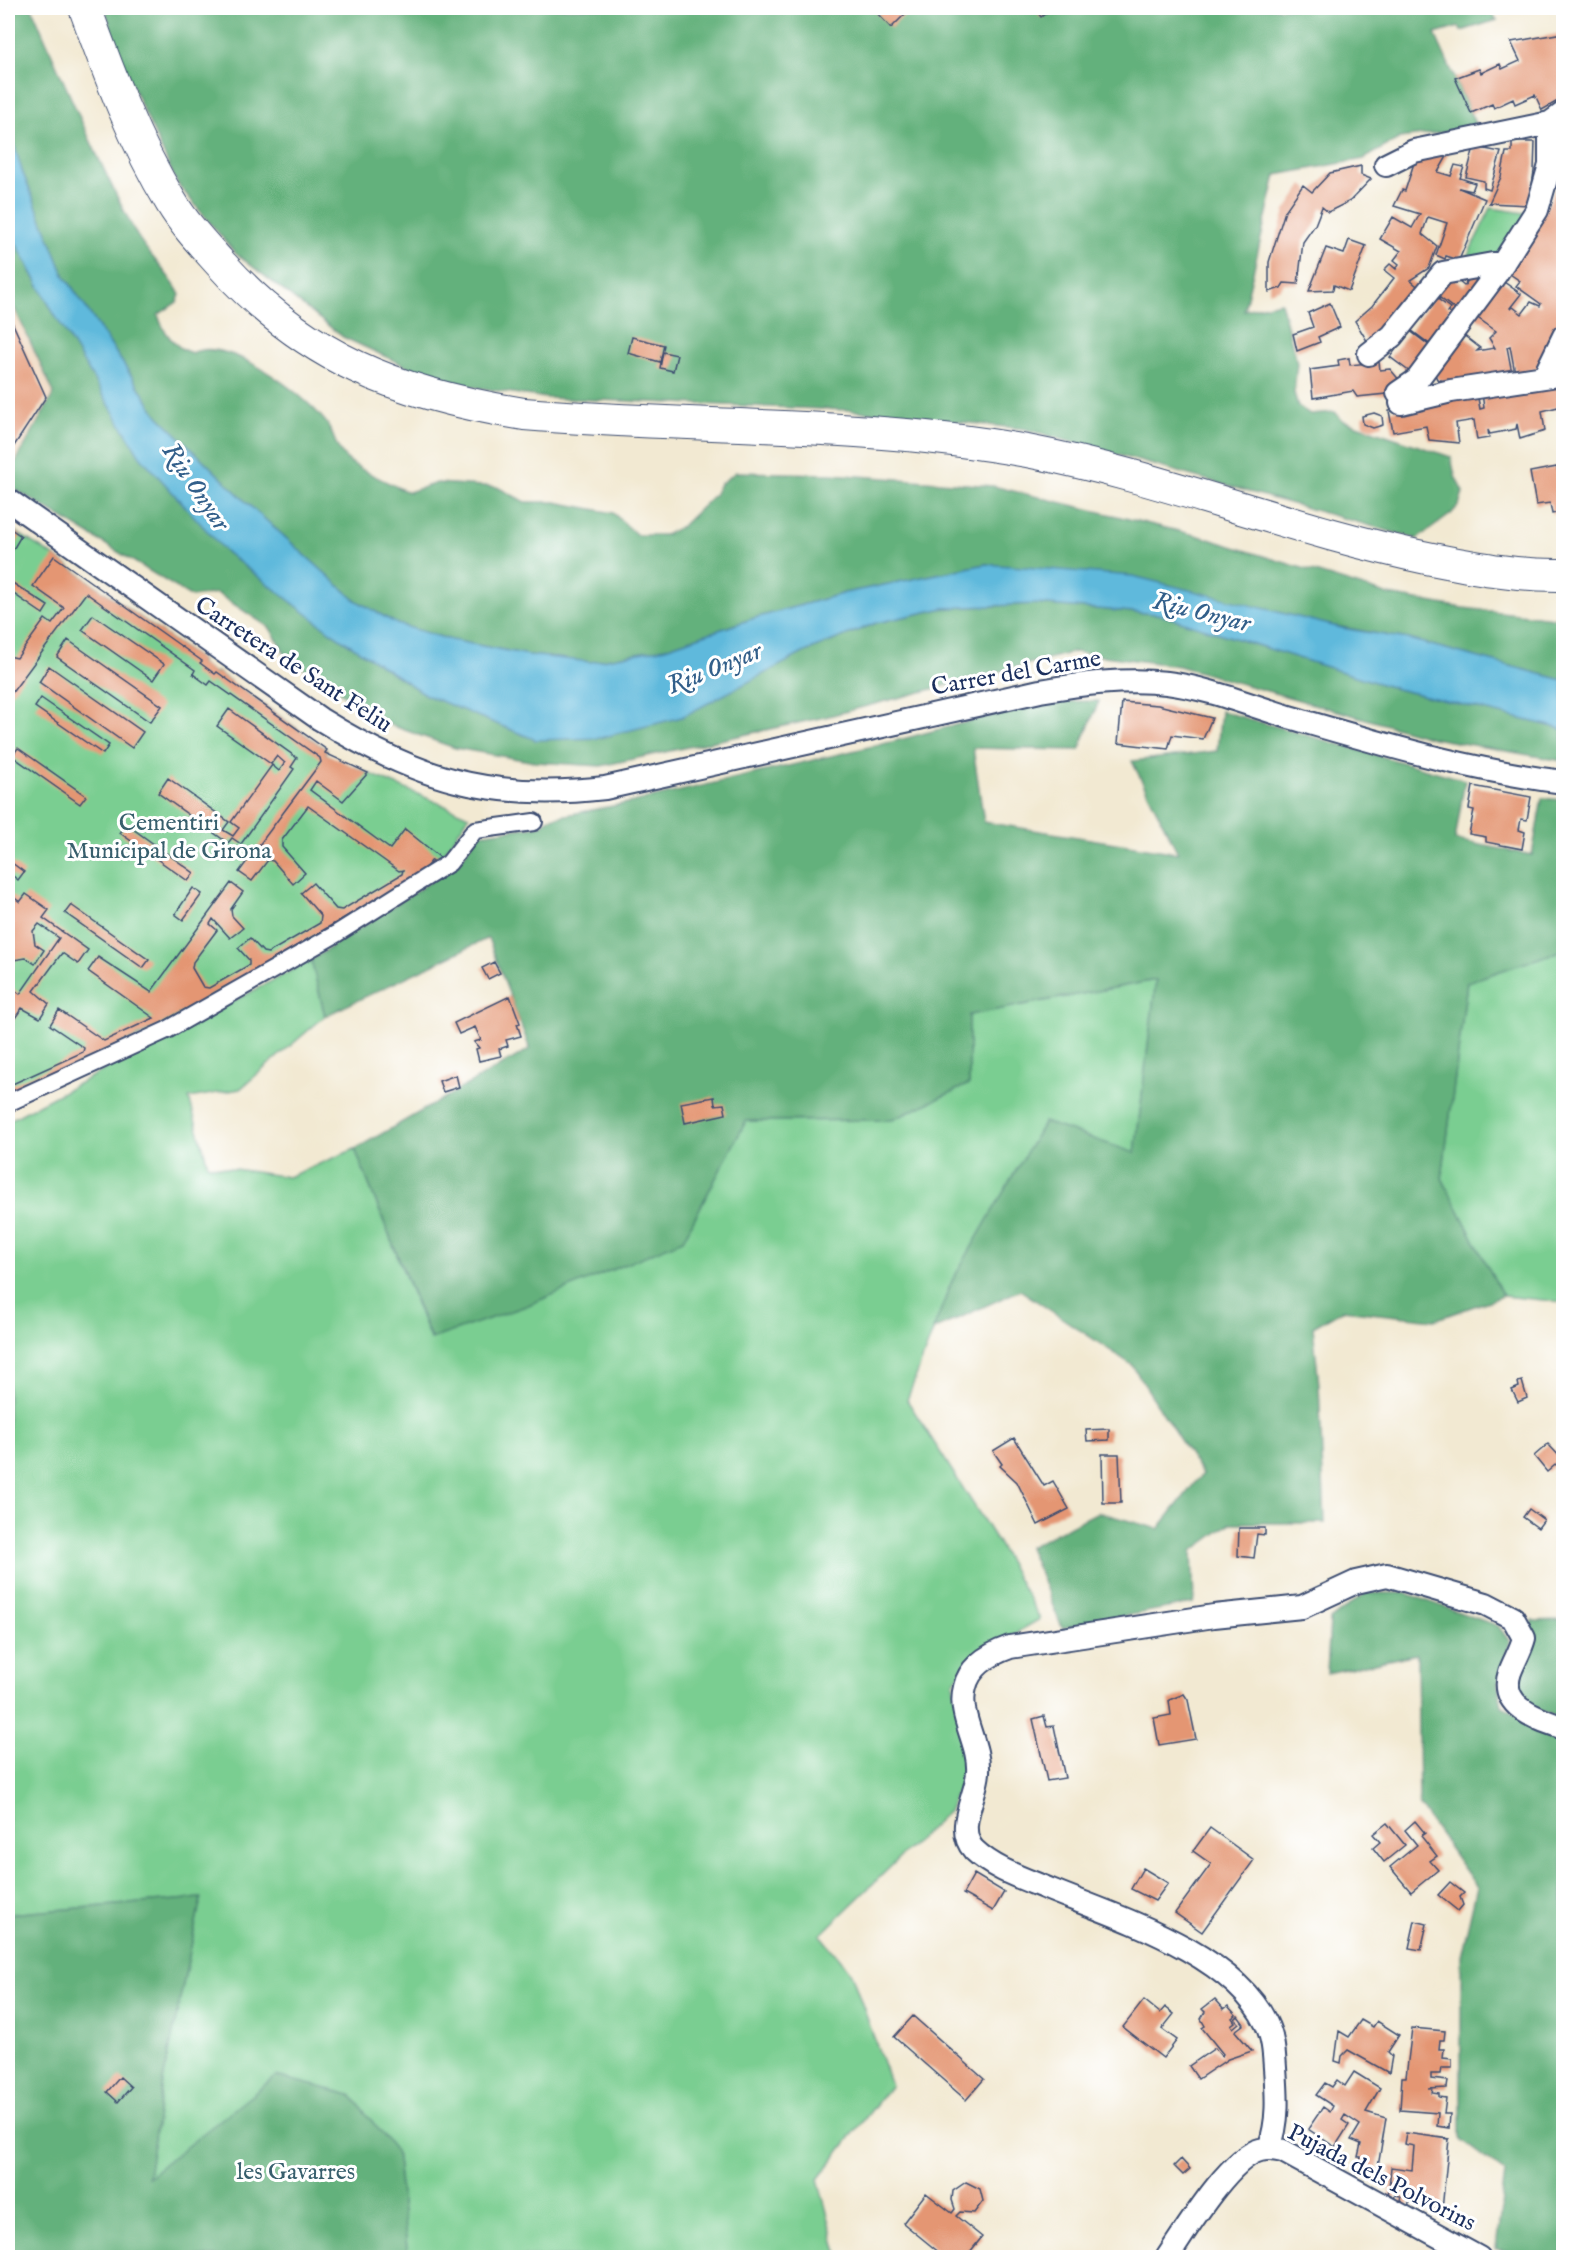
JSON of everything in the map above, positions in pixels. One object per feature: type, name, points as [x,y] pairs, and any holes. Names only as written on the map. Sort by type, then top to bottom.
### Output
[{"type":"main road","points":[[85,8],[133,130],[172,204],[197,237],[250,296],[284,323],[325,351],[404,388],[477,406],[524,414],[818,427],[922,435],[1026,451],[1121,471],[1368,546],[1498,570],[1563,574]]},
{"type":"street","points":[[1386,165],[1414,151],[1557,118],[1557,167],[1537,210],[1504,262],[1417,380],[1399,398],[1555,374],[1563,336]]},
{"type":"street","points":[[1369,354],[1392,336],[1443,273],[1504,262]]},
{"type":"street","points":[[1422,373],[1442,393]]},
{"type":"street","name":"Carretera de Sant Feliu","points":[[8,500],[320,719],[365,747],[438,778],[479,788],[517,792],[581,791]]},
{"type":"street","name":"Carrer del Carme","points":[[581,791],[625,784],[1017,695],[1075,685],[1111,682],[1167,683],[1192,688],[1414,752],[1477,767],[1563,782]]},
{"type":"street","points":[[8,1103],[167,1030],[336,934],[449,863],[476,830],[534,822]]},
{"type":"street","points":[[1269,2148],[1277,2116],[1274,2044],[1261,2013],[1231,1978],[1202,1958],[1127,1921],[1008,1873],[973,1849],[968,1839],[966,1825],[978,1779],[979,1761],[965,1714],[964,1696],[965,1686],[982,1659],[1010,1647],[1214,1616],[1302,1607],[1356,1582],[1387,1575],[1486,1604],[1513,1618],[1524,1638],[1507,1686],[1511,1701],[1523,1711],[1563,1728]]},
{"type":"street","name":"Pujada dels Polvorins","points":[[1167,2258],[1230,2171],[1247,2155],[1269,2148],[1283,2151],[1479,2258]]},
{"type":"shaded area","points":[[8,294],[54,393],[8,476]]},
{"type":"green space","points":[[8,8],[32,8],[81,121],[135,232],[180,295],[177,302],[158,315],[170,338],[186,351],[192,353],[207,350],[225,352],[264,370],[315,410],[328,425],[339,450],[347,459],[361,469],[401,489],[409,492],[437,483],[497,487],[525,502],[555,502],[613,513],[637,535],[665,535],[682,526],[714,495],[720,484],[736,472],[831,474],[993,486],[1199,536],[1389,595],[1463,608],[1563,619],[1563,680],[1408,639],[986,564],[845,593],[755,618],[665,648],[591,662],[529,655],[451,640],[397,624],[355,600],[249,505],[158,416],[64,275],[22,171],[8,125]]},
{"type":"green space","points":[[105,8],[1487,8],[1497,20],[1461,31],[1459,27],[1435,34],[1477,128],[1400,138],[1364,159],[1276,175],[1244,310],[1281,302],[1297,363],[1294,393],[1298,406],[1310,414],[1335,412],[1342,420],[1451,457],[1455,476],[1463,492],[1459,505],[1451,514],[1417,539],[1025,429],[848,410],[546,398],[473,387],[419,372],[343,337],[235,253],[177,183],[120,59]]},
{"type":"green space","points":[[1491,208],[1532,214],[1503,261],[1464,263]]},
{"type":"green space","points":[[8,228],[53,312],[226,552],[332,633],[426,695],[805,652],[876,623],[944,608],[1036,604],[1158,614],[1397,689],[1563,729],[1563,761],[1433,738],[1179,666],[1074,652],[825,717],[601,766],[535,762],[455,748],[388,724],[287,657],[270,628],[217,593],[192,597],[8,485],[8,476],[54,393],[8,294]]},
{"type":"green space","name":"Cementiri Municipal de Girona","points":[[8,527],[54,556],[202,661],[200,663],[214,673],[217,672],[327,750],[325,753],[469,816],[437,864],[163,1026],[8,1096]]},
{"type":"green space","points":[[1099,701],[1079,750],[973,748],[984,822],[1178,853],[1132,761],[1217,751],[1221,711],[1465,780],[1455,840],[1532,855],[1542,798],[1563,800],[1563,950],[1467,982],[1442,1178],[1503,1296],[1434,1320],[1342,1310],[1313,1327],[1319,1385],[1325,1523],[1231,1523],[1192,1551],[1194,1603],[1062,1628],[1029,1547],[1098,1512],[1158,1529],[1202,1474],[1132,1365],[1020,1290],[933,1330],[952,1281],[1044,1122],[1135,1153],[1156,980],[969,1015],[969,1084],[892,1120],[746,1121],[683,1240],[526,1306],[431,1339],[355,1149],[530,1049],[488,938],[325,1016],[311,960],[459,863],[478,834],[539,826],[551,818],[633,802],[895,741],[1042,702]]},
{"type":"green space","points":[[1563,950],[1563,1302],[1503,1296],[1442,1178],[1467,982]]},
{"type":"green space","points":[[311,960],[325,1016],[240,1089],[189,1098],[208,1165],[288,1177],[355,1149],[430,1339],[683,1240],[746,1121],[892,1120],[969,1084],[969,1015],[1156,980],[1135,1154],[952,1281],[907,1400],[998,1543],[1040,1619],[969,1660],[953,1683],[969,1766],[948,1811],[820,1935],[851,1973],[891,2085],[818,2179],[839,2257],[408,2257],[396,2151],[147,2177],[163,2081],[201,1898],[8,1914],[8,1121]]},
{"type":"green space","points":[[1365,1593],[1405,1593],[1498,1626],[1510,1642],[1498,1684],[1502,1706],[1563,1737],[1563,2257],[1530,2257],[1496,2249],[1505,2173],[1461,2140],[1461,1956],[1477,1887],[1419,1805],[1417,1654],[1327,1673],[1330,1620]]},
{"type":"green space","points":[[1563,1620],[1563,1719],[1534,1709],[1517,1694],[1517,1680],[1532,1621]]},
{"type":"green space","name":"les Gavarres","points":[[201,1898],[163,2081],[148,2177],[276,2076],[351,2095],[396,2151],[408,2257],[8,2258],[8,1914]]},
{"type":"water","name":"Riu Onyar","points":[[8,125],[22,171],[64,275],[158,416],[249,505],[355,600],[397,624],[451,640],[529,655],[591,662],[665,648],[755,618],[845,593],[986,564],[1133,576],[1342,628],[1408,639],[1563,680],[1563,729],[1397,689],[1158,614],[1036,604],[944,608],[876,623],[805,652],[682,717],[600,738],[536,740],[426,695],[332,633],[226,552],[140,456],[53,312],[8,228]]},
{"type":"building","points":[[877,8],[906,8],[909,10],[891,28],[874,10]]},
{"type":"building","points":[[1034,8],[1053,8],[1041,17]]},
{"type":"building","points":[[1563,33],[1563,98],[1542,110],[1535,95],[1515,104],[1513,99],[1494,108],[1492,104],[1471,113],[1455,78],[1479,69],[1481,73],[1500,64],[1502,69],[1520,61],[1511,42]]},
{"type":"building","points":[[1512,142],[1535,142],[1529,205],[1489,203],[1501,177],[1506,152],[1512,152]]},
{"type":"building","points":[[1474,147],[1501,152],[1490,190],[1484,188],[1484,181],[1466,177]]},
{"type":"building","points":[[1449,153],[1438,172],[1451,176],[1455,165],[1464,167],[1460,178],[1475,183],[1472,191],[1459,188],[1485,199],[1459,260],[1446,256],[1445,259],[1436,255],[1447,223],[1428,217],[1422,234],[1437,246],[1429,268],[1410,280],[1422,290],[1370,346],[1355,321],[1372,306],[1394,278],[1384,270],[1390,264],[1396,269],[1399,264],[1394,260],[1401,251],[1380,239],[1393,217],[1412,228],[1420,214],[1394,206],[1402,190],[1405,191],[1415,160]]},
{"type":"building","points":[[1361,166],[1361,175],[1371,179],[1350,201],[1328,212],[1322,207],[1315,225],[1303,242],[1298,284],[1284,283],[1281,288],[1269,292],[1269,262],[1285,211],[1303,185],[1312,192],[1330,173]]},
{"type":"building","points":[[1563,177],[1563,324],[1544,368],[1515,373],[1510,346],[1507,347],[1512,373],[1455,384],[1437,379],[1434,372],[1462,334],[1480,348],[1477,351],[1495,348],[1489,338],[1496,331],[1475,316],[1501,280],[1521,294],[1511,309],[1513,307],[1522,314],[1531,302],[1540,306],[1541,304],[1516,286],[1520,281],[1507,272],[1549,203]]},
{"type":"building","points":[[1349,240],[1366,246],[1349,291],[1334,285],[1333,290],[1309,291],[1326,248],[1344,254]]},
{"type":"building","points":[[1475,271],[1483,277],[1457,311],[1440,298],[1439,300],[1450,308],[1447,312],[1453,316],[1431,345],[1411,330],[1449,274],[1464,286]]},
{"type":"building","points":[[1330,303],[1340,327],[1318,337],[1320,342],[1297,351],[1293,334],[1313,327],[1308,313]]},
{"type":"building","points":[[8,313],[46,397],[14,446],[8,442]]},
{"type":"building","points":[[1410,331],[1430,346],[1410,372],[1390,357]]},
{"type":"building","points":[[632,337],[664,345],[660,362],[628,353]]},
{"type":"building","points":[[663,352],[677,355],[673,371],[660,368]]},
{"type":"building","points":[[1349,358],[1350,365],[1379,362],[1380,370],[1390,369],[1401,382],[1386,390],[1386,394],[1357,397],[1353,391],[1313,398],[1310,370],[1339,366],[1338,360]]},
{"type":"building","points":[[1563,381],[1563,416],[1560,417],[1558,407],[1542,411],[1545,431],[1520,439],[1517,424],[1516,429],[1490,434],[1488,430],[1489,438],[1477,440],[1474,420],[1456,423],[1459,443],[1429,440],[1426,426],[1393,432],[1389,411],[1477,393],[1480,409],[1484,408],[1482,393]]},
{"type":"building","points":[[1374,413],[1382,416],[1383,425],[1373,428],[1363,424],[1362,416]]},
{"type":"building","points":[[1557,467],[1563,512],[1552,514],[1550,503],[1536,505],[1530,472]]},
{"type":"building","points":[[8,527],[21,536],[8,558]]},
{"type":"building","points":[[54,556],[202,661],[200,663],[215,674],[217,672],[327,750],[325,753],[368,773],[343,801],[316,781],[310,790],[390,849],[405,829],[443,860],[437,864],[432,860],[421,873],[159,1026],[8,1096],[8,1086],[83,1052],[84,1048],[50,1025],[59,1010],[104,1041],[154,1018],[88,971],[98,957],[151,992],[231,883],[243,892],[231,909],[232,916],[243,928],[230,938],[213,919],[210,924],[217,930],[193,962],[192,968],[203,987],[209,988],[249,965],[249,960],[238,948],[250,938],[263,952],[268,953],[320,923],[321,916],[301,893],[313,883],[336,909],[342,910],[402,874],[403,870],[399,871],[308,806],[282,840],[282,847],[305,873],[293,884],[273,861],[268,860],[252,881],[239,872],[321,762],[320,758],[211,681],[208,685],[193,674],[195,670],[86,593],[8,698],[8,656],[17,658],[45,619],[52,624],[64,608],[33,586]]},
{"type":"building","points":[[8,580],[48,606],[43,614],[8,590]]},
{"type":"building","points":[[93,615],[164,664],[153,680],[82,630]]},
{"type":"building","points":[[68,640],[162,706],[150,722],[57,657]]},
{"type":"building","points":[[49,666],[143,732],[132,748],[39,682]]},
{"type":"building","points":[[41,698],[109,745],[103,754],[35,707]]},
{"type":"building","points":[[1122,702],[1158,705],[1212,718],[1203,739],[1172,735],[1168,749],[1118,743]]},
{"type":"building","points":[[229,709],[297,758],[291,767],[294,769],[241,844],[232,838],[228,843],[158,793],[168,778],[229,822],[223,830],[233,836],[239,828],[231,822],[272,765],[279,771],[285,763],[277,756],[271,764],[217,726]]},
{"type":"building","points":[[18,748],[86,796],[80,804],[12,756]]},
{"type":"building","points":[[1473,786],[1531,797],[1527,820],[1521,819],[1519,830],[1525,832],[1522,849],[1486,842],[1486,837],[1469,834],[1474,810],[1469,809]]},
{"type":"building","points":[[126,824],[194,873],[188,881],[120,833]]},
{"type":"building","points":[[8,860],[24,872],[18,880],[8,872]]},
{"type":"building","points":[[193,888],[202,894],[183,920],[175,914]]},
{"type":"building","points":[[8,893],[20,902],[26,894],[49,910],[43,918],[88,950],[78,964],[62,953],[34,991],[49,1004],[40,1018],[22,1008],[8,1028],[8,985],[20,994],[59,938],[39,924],[33,931],[35,944],[44,950],[35,964],[26,958],[13,960],[14,964],[8,970]]},
{"type":"building","points":[[71,905],[149,960],[143,968],[65,913]]},
{"type":"building","points":[[494,962],[500,973],[488,979],[482,968]]},
{"type":"building","points":[[510,996],[520,1023],[517,1024],[521,1036],[506,1040],[508,1046],[499,1049],[501,1056],[479,1061],[476,1049],[479,1048],[474,1042],[481,1040],[475,1027],[459,1034],[454,1023]]},
{"type":"building","points":[[456,1075],[459,1087],[443,1092],[439,1081]]},
{"type":"building","points":[[714,1097],[715,1105],[724,1104],[726,1114],[685,1123],[681,1103]]},
{"type":"building","points":[[1522,1381],[1527,1398],[1518,1402],[1512,1390],[1519,1387],[1518,1382]]},
{"type":"building","points":[[1109,1429],[1109,1440],[1087,1441],[1086,1430]]},
{"type":"building","points":[[1014,1438],[1044,1486],[1053,1481],[1069,1509],[1038,1525],[1017,1482],[1000,1466],[1002,1464],[993,1451]]},
{"type":"building","points":[[1548,1444],[1562,1459],[1547,1472],[1534,1456]]},
{"type":"building","points":[[1102,1454],[1119,1454],[1121,1503],[1103,1503]]},
{"type":"building","points":[[1529,1509],[1544,1520],[1538,1528],[1523,1517]]},
{"type":"building","points":[[1239,1528],[1265,1528],[1265,1535],[1257,1534],[1254,1558],[1238,1556]]},
{"type":"building","points":[[1184,1694],[1188,1700],[1196,1739],[1159,1745],[1154,1718],[1171,1715],[1169,1700]]},
{"type":"building","points":[[1044,1716],[1047,1727],[1054,1726],[1065,1778],[1047,1781],[1033,1719]]},
{"type":"building","points":[[1415,1821],[1425,1833],[1421,1836],[1437,1856],[1430,1861],[1438,1870],[1411,1892],[1390,1867],[1417,1845],[1405,1830]]},
{"type":"building","points":[[1387,1823],[1405,1845],[1384,1862],[1373,1848],[1380,1842],[1373,1834]]},
{"type":"building","points":[[1210,1828],[1254,1860],[1202,1932],[1175,1913],[1211,1864],[1193,1851]]},
{"type":"building","points":[[1143,1868],[1168,1883],[1155,1901],[1131,1889]]},
{"type":"building","points":[[974,1874],[1004,1892],[993,1911],[963,1894]]},
{"type":"building","points":[[1450,1882],[1464,1893],[1460,1897],[1463,1905],[1458,1911],[1438,1895]]},
{"type":"building","points":[[1415,1921],[1427,1924],[1421,1950],[1409,1948]]},
{"type":"building","points":[[1215,1999],[1224,2009],[1228,2006],[1236,2015],[1232,2018],[1235,2022],[1231,2025],[1233,2028],[1239,2023],[1235,2019],[1238,2016],[1244,2024],[1235,2031],[1252,2051],[1228,2059],[1198,2079],[1189,2066],[1215,2048],[1221,2056],[1223,2054],[1202,2028],[1205,2026],[1201,2019],[1205,2012],[1202,2009]]},
{"type":"building","points":[[1144,2000],[1160,2013],[1165,2007],[1174,2014],[1162,2029],[1177,2040],[1163,2058],[1123,2027]]},
{"type":"building","points":[[913,2016],[984,2079],[966,2100],[894,2037]]},
{"type":"building","points":[[1361,2020],[1373,2027],[1377,2021],[1399,2035],[1388,2052],[1392,2056],[1389,2073],[1348,2050],[1342,2056],[1341,2063],[1335,2061],[1339,2031],[1349,2037]]},
{"type":"building","points":[[1412,2028],[1445,2031],[1444,2040],[1440,2040],[1439,2049],[1444,2049],[1443,2058],[1452,2059],[1452,2068],[1441,2068],[1440,2074],[1431,2074],[1431,2079],[1448,2081],[1447,2088],[1428,2089],[1433,2089],[1432,2093],[1439,2094],[1439,2097],[1446,2098],[1444,2114],[1450,2114],[1449,2128],[1437,2126],[1438,2113],[1400,2110],[1402,2077],[1406,2077]]},
{"type":"building","points":[[1354,2072],[1380,2088],[1366,2112],[1386,2118],[1377,2173],[1359,2169],[1361,2157],[1358,2157],[1361,2144],[1351,2140],[1360,2125],[1345,2115],[1342,2120],[1349,2125],[1335,2147],[1308,2129],[1323,2107],[1330,2112],[1333,2106],[1316,2095],[1325,2083],[1332,2087],[1337,2080],[1345,2086]]},
{"type":"building","points":[[120,2077],[131,2087],[118,2102],[107,2092]]},
{"type":"building","points":[[1406,2133],[1449,2139],[1442,2210],[1430,2209],[1430,2204],[1409,2202],[1408,2211],[1399,2205],[1401,2196],[1395,2195],[1394,2202],[1388,2199],[1391,2167],[1412,2170],[1414,2146],[1404,2144]]},
{"type":"building","points":[[1181,2159],[1190,2169],[1183,2175],[1174,2166]]},
{"type":"building","points":[[966,2182],[980,2189],[983,2201],[974,2213],[960,2212],[956,2216],[982,2237],[965,2258],[946,2258],[903,2223],[926,2193],[952,2213],[955,2209],[952,2200],[953,2191]]}]
